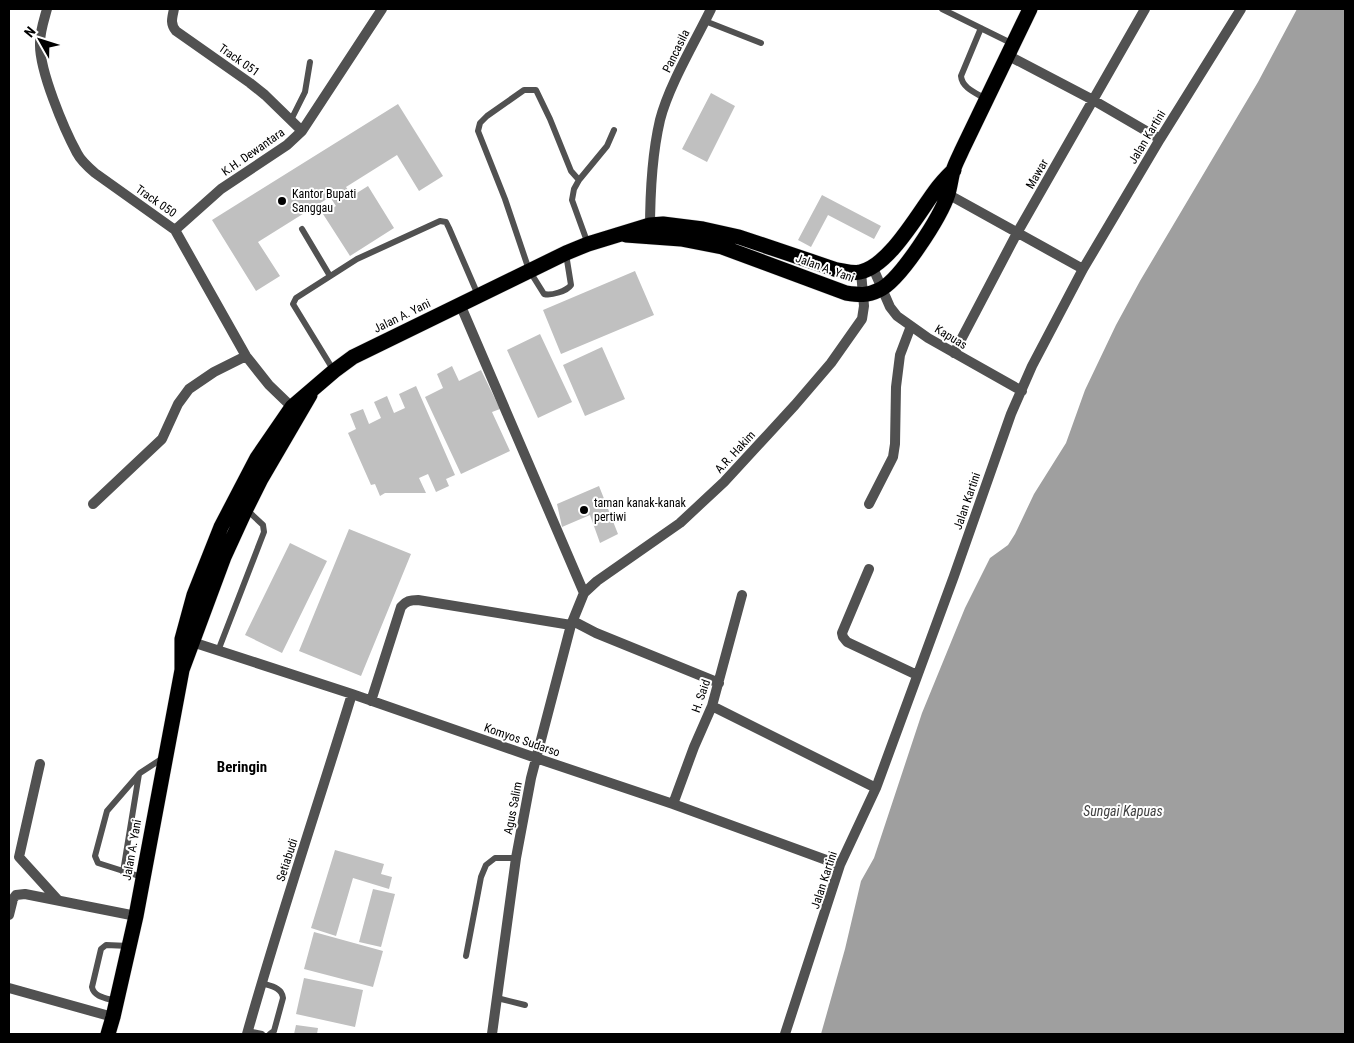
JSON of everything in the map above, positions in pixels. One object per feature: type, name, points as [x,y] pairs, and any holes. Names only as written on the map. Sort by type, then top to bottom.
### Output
[{"type":"highway","name":"Jalan A. Yani","points":[[650,231],[722,247],[846,293],[863,296],[881,289],[907,263],[928,232],[942,192],[1030,9]]},
{"type":"highway","name":"Jalan A. Yani","points":[[188,641],[246,508],[296,411],[315,388],[353,357],[566,253],[620,234],[681,225],[740,237],[837,270],[851,273],[867,270],[884,259],[923,210],[942,192]]},
{"type":"highway","name":"Jalan A. Yani","points":[[108,1034],[114,1017],[136,916],[164,758],[188,641],[194,595],[221,527],[257,458],[282,420],[296,411]]},
{"type":"street","name":"Track 050","points":[[47,9],[40,42],[41,55],[49,86],[77,154],[86,166],[95,173],[175,230],[246,356],[268,385],[296,411]]},
{"type":"street","name":"Track 051","points":[[174,9],[171,19],[172,26],[176,32],[250,83],[302,131]]},
{"type":"street","name":"K.H. Dewantara","points":[[175,230],[221,189],[287,145],[302,131],[382,9]]},
{"type":"street","name":"Pancasila","points":[[650,231],[650,196],[657,136],[665,106],[712,9]]},
{"type":"street","name":"Mawar","points":[[954,354],[1016,233],[1145,9]]},
{"type":"street","name":"Jalan Kartini","points":[[785,1034],[840,865],[876,788],[1008,422],[1032,366],[1083,269],[1160,139],[1241,9]]},
{"type":"street","points":[[1010,49],[1160,139]]},
{"type":"street","points":[[942,192],[1083,269]]},
{"type":"street","name":"Kapuas","points":[[867,270],[881,289],[890,307],[898,316],[954,354],[1022,391]]},
{"type":"street","name":"A.R. Hakim","points":[[584,593],[597,581],[680,522],[730,476],[796,405],[846,344],[862,319],[867,270]]},
{"type":"street","points":[[460,304],[584,593]]},
{"type":"street","points":[[869,504],[893,458],[895,444],[894,418],[900,355],[911,326]]},
{"type":"street","points":[[93,504],[162,439],[178,404],[188,389],[214,372],[246,356]]},
{"type":"street","points":[[869,569],[842,633],[843,637],[847,642],[917,675]]},
{"type":"street","name":"Agus Salim","points":[[492,1034],[516,858],[536,758],[572,623],[584,593]]},
{"type":"street","name":"H. Said","points":[[673,804],[694,747],[712,706],[742,595]]},
{"type":"street","points":[[371,700],[401,608],[410,600],[572,623],[719,683]]},
{"type":"street","name":"Komyos Sudarso","points":[[188,641],[371,700],[673,804],[840,865]]},
{"type":"street","name":"Setiabudi","points":[[248,1032],[261,983],[352,694]]},
{"type":"street","points":[[712,706],[876,788]]},
{"type":"street","points":[[40,764],[19,857],[58,900]]},
{"type":"street","points":[[9,915],[13,899],[16,895],[25,894],[136,916]]},
{"type":"street","points":[[9,988],[114,1017]]},
{"type":"lane","points":[[942,9],[981,28],[1010,49]]},
{"type":"lane","points":[[705,21],[761,43]]},
{"type":"lane","points":[[981,28],[961,76],[961,81],[986,99]]},
{"type":"lane","points":[[291,120],[305,92],[310,62]]},
{"type":"lane","points":[[566,253],[572,281],[569,288],[548,295],[544,294],[530,270],[482,143],[478,131],[480,123],[524,90],[536,90],[571,171],[579,180]]},
{"type":"lane","points":[[588,244],[572,200],[574,189],[579,180],[607,146],[614,130]]},
{"type":"lane","points":[[334,371],[293,304],[296,298],[357,259],[440,221],[446,222],[478,295]]},
{"type":"lane","points":[[302,228],[330,276]]},
{"type":"lane","points":[[218,651],[264,532],[263,525],[246,508]]},
{"type":"lane","points":[[142,877],[98,863],[95,856],[107,811],[140,773],[164,758]]},
{"type":"lane","points":[[123,872],[140,773]]},
{"type":"lane","points":[[466,956],[481,876],[486,865],[495,858],[516,858]]},
{"type":"lane","points":[[117,1001],[97,995],[93,992],[92,987],[103,946],[129,946]]},
{"type":"lane","points":[[261,983],[280,990],[283,998],[274,1031],[270,1034]]},
{"type":"lane","points":[[497,998],[525,1005]]},
{"type":"lane","points":[[248,1032],[262,1034]]},
{"type":"water","name":"Sungai Kapuas","points":[[1297,9],[1345,9],[1345,1034],[821,1034],[845,949],[861,881],[874,858],[922,713],[965,608],[990,558],[1008,545],[1034,494],[1066,443],[1085,390],[1116,325],[1258,82]]},
{"type":"building","points":[[711,93],[735,106],[707,162],[682,149]]},
{"type":"building","name":"Kantor Bupati Sanggau","points":[[398,104],[443,176],[419,191],[397,155],[346,187],[352,196],[368,186],[394,228],[350,256],[323,214],[336,206],[330,197],[258,242],[280,276],[256,291],[212,220]]},
{"type":"building","points":[[822,195],[881,226],[874,239],[828,215],[811,247],[798,240]]},
{"type":"building","points":[[635,271],[654,315],[561,354],[543,310]]},
{"type":"building","points":[[540,334],[572,402],[538,418],[507,350]]},
{"type":"building","points":[[602,347],[625,399],[585,416],[563,365]]},
{"type":"building","points":[[452,366],[459,381],[481,370],[500,409],[492,412],[510,451],[461,474],[425,397],[443,388],[437,374]]},
{"type":"building","points":[[416,386],[455,475],[446,479],[449,486],[436,492],[428,474],[419,478],[426,493],[385,493],[380,496],[375,484],[371,485],[348,433],[356,429],[350,414],[363,409],[369,424],[381,418],[374,402],[387,396],[394,413],[405,408],[399,394]]},
{"type":"building","name":"taman kanak-kanak pertiwi","points":[[599,486],[618,534],[600,543],[590,515],[562,527],[557,504]]},
{"type":"building","points":[[349,529],[411,554],[361,676],[299,651]]},
{"type":"building","points":[[290,543],[327,561],[282,653],[245,635]]},
{"type":"building","points":[[335,850],[384,864],[381,874],[392,877],[389,889],[353,878],[336,936],[311,928]]},
{"type":"building","points":[[373,889],[395,894],[381,947],[359,942]]},
{"type":"building","points":[[314,932],[383,951],[373,987],[304,969]]},
{"type":"building","points":[[304,978],[363,990],[355,1027],[296,1014]]},
{"type":"building","points":[[296,1025],[318,1028],[317,1034],[294,1034]]},
{"type":"place","name":"Kantor Bupati Sanggau","points":[[282,201]]},
{"type":"place","name":"taman kanak-kanak pertiwi","points":[[584,510]]},
{"type":"district","name":"Beringin","points":[[242,767]]}]
